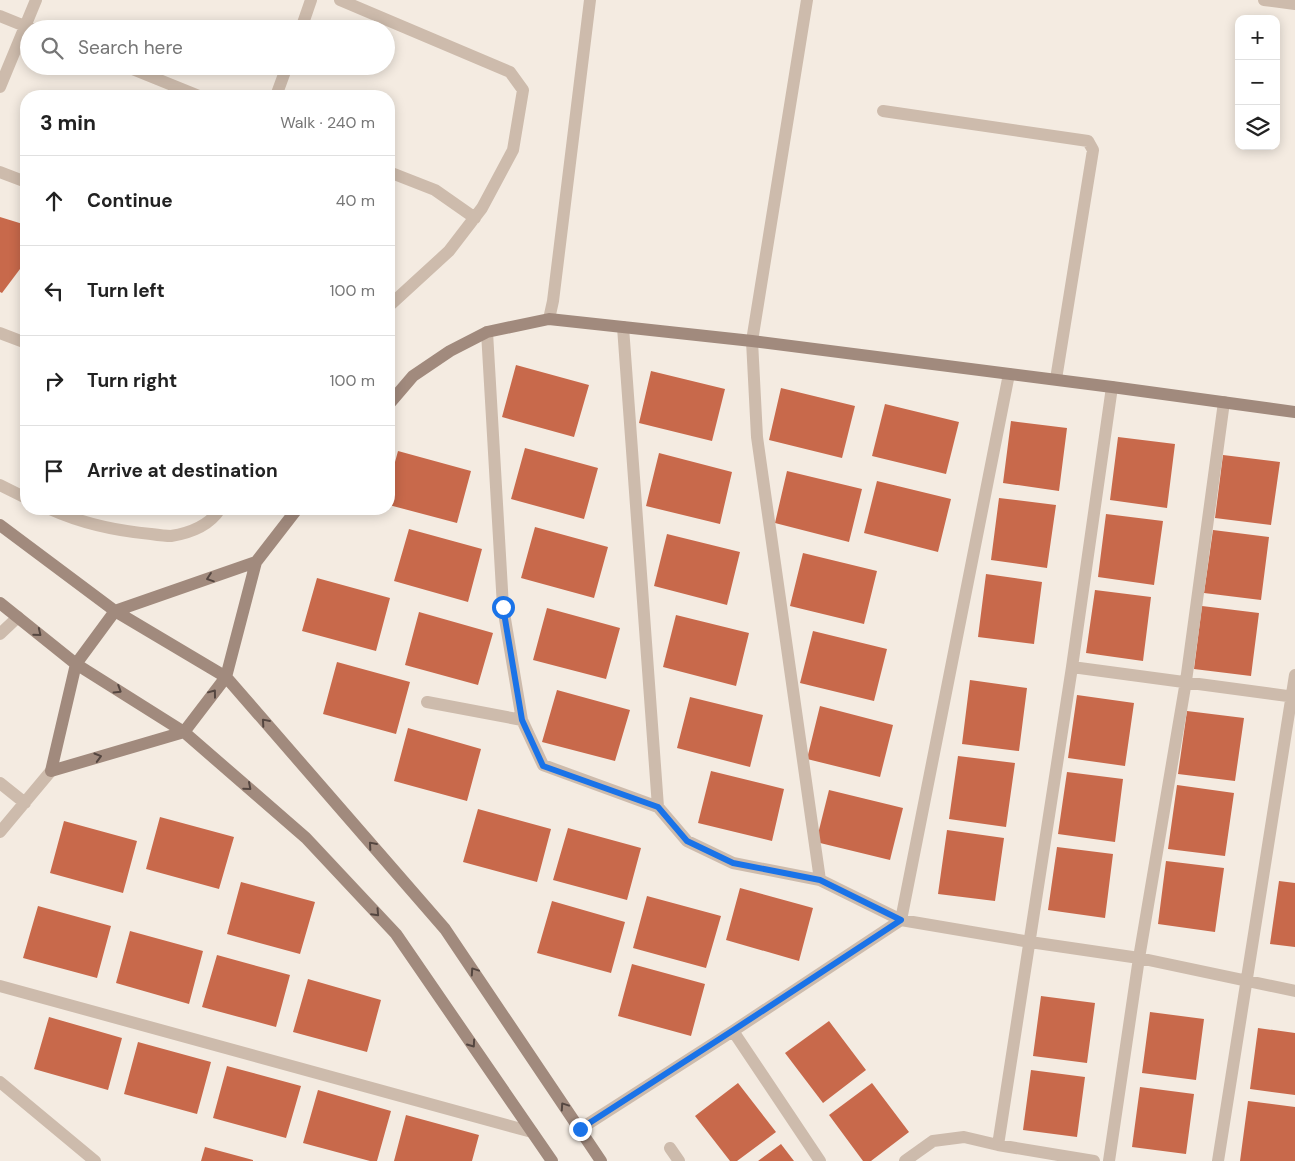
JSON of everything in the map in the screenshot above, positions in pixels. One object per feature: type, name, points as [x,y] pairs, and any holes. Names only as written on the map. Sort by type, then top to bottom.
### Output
[{"type":"street","points":[[31,20],[36,0]]},
{"type":"street","points":[[304,20],[311,0]]},
{"type":"street","points":[[340,0],[387,20]]},
{"type":"street","points":[[549,319],[553,301],[590,0]]},
{"type":"street","points":[[807,0],[752,340],[757,437],[820,880]]},
{"type":"street","points":[[1264,0],[1295,4]]},
{"type":"street","points":[[0,16],[20,24]]},
{"type":"street","points":[[395,23],[510,72],[523,90],[513,150],[482,208],[449,252],[395,301]]},
{"type":"street","points":[[0,87],[20,46]]},
{"type":"street","points":[[147,75],[184,90]]},
{"type":"street","points":[[278,90],[284,75]]},
{"type":"street","points":[[883,111],[1088,140],[1093,150],[1056,379]]},
{"type":"street","points":[[0,172],[20,180]]},
{"type":"street","points":[[395,174],[435,190],[475,218]]},
{"type":"street","points":[[395,397],[413,376],[450,351],[487,332],[549,319],[752,340],[1112,386],[1295,412]]},
{"type":"street","points":[[623,328],[658,807]]},
{"type":"street","points":[[0,332],[20,340]]},
{"type":"street","points":[[487,332],[503,607],[522,720],[543,766],[658,807],[687,841],[733,863],[820,880],[901,920],[1139,958],[1295,990]]},
{"type":"street","points":[[580,1129],[901,920],[1009,374]]},
{"type":"street","points":[[998,1145],[1072,667],[1112,386]]},
{"type":"street","points":[[1109,1161],[1139,958],[1186,682],[1224,402]]},
{"type":"street","points":[[0,485],[20,495]]},
{"type":"street","points":[[64,515],[131,532],[169,536],[196,530],[216,515]]},
{"type":"street","points":[[52,771],[184,732],[226,677],[256,562],[292,515]]},
{"type":"street","points":[[0,525],[115,611],[226,677],[445,929],[601,1161]]},
{"type":"street","points":[[0,832],[52,771],[76,664],[115,611],[256,562]]},
{"type":"street","points":[[0,603],[76,664],[184,732],[306,838],[396,934],[552,1161]]},
{"type":"street","points":[[0,634],[18,617]]},
{"type":"street","points":[[1072,667],[1294,696]]},
{"type":"street","points":[[1218,1161],[1294,696],[1295,675]]},
{"type":"street","points":[[427,702],[522,720]]},
{"type":"street","points":[[0,783],[25,803]]},
{"type":"street","points":[[0,986],[532,1132]]},
{"type":"street","points":[[732,1031],[820,1161]]},
{"type":"street","points":[[0,1082],[95,1161]]},
{"type":"street","points":[[905,1161],[933,1141],[964,1137],[998,1145],[1094,1161]]},
{"type":"street","points":[[670,1148],[679,1161]]},
{"type":"building","points":[[0,217],[20,223],[20,269],[2,293],[0,292]]},
{"type":"building","points":[[516,365],[589,385],[574,437],[502,417]]},
{"type":"building","points":[[651,371],[725,389],[712,441],[639,423]]},
{"type":"building","points":[[781,388],[855,406],[842,458],[769,440]]},
{"type":"building","points":[[885,404],[959,422],[946,474],[872,456]]},
{"type":"building","points":[[1011,421],[1067,428],[1059,491],[1003,483]]},
{"type":"building","points":[[1118,437],[1175,444],[1167,508],[1110,500]]},
{"type":"building","points":[[525,448],[598,468],[584,519],[511,499]]},
{"type":"building","points":[[398,451],[471,471],[457,523],[395,507],[395,462]]},
{"type":"building","points":[[659,453],[732,472],[720,524],[646,506]]},
{"type":"building","points":[[1223,455],[1280,462],[1271,525],[1215,518]]},
{"type":"building","points":[[787,471],[862,489],[849,542],[775,523]]},
{"type":"building","points":[[877,481],[951,499],[938,552],[864,533]]},
{"type":"building","points":[[999,498],[1056,505],[1047,568],[991,560]]},
{"type":"building","points":[[1106,514],[1163,521],[1154,585],[1098,577]]},
{"type":"building","points":[[535,527],[608,547],[594,598],[521,578]]},
{"type":"building","points":[[409,529],[482,549],[468,602],[394,581]]},
{"type":"building","points":[[1213,530],[1269,537],[1261,600],[1204,593]]},
{"type":"building","points":[[667,534],[740,552],[727,605],[654,586]]},
{"type":"building","points":[[803,553],[877,571],[864,624],[790,606]]},
{"type":"building","points":[[986,574],[1042,582],[1034,644],[978,637]]},
{"type":"building","points":[[317,578],[390,598],[376,651],[302,631]]},
{"type":"building","points":[[1095,590],[1151,597],[1143,661],[1086,653]]},
{"type":"building","points":[[1202,606],[1259,613],[1251,676],[1194,669]]},
{"type":"building","points":[[547,608],[620,628],[606,679],[533,660]]},
{"type":"building","points":[[419,612],[493,633],[478,685],[405,665]]},
{"type":"building","points":[[676,615],[749,633],[736,686],[663,667]]},
{"type":"building","points":[[813,631],[887,649],[874,701],[800,683]]},
{"type":"building","points":[[337,662],[410,682],[396,734],[323,714]]},
{"type":"building","points":[[970,680],[1027,688],[1019,751],[962,744]]},
{"type":"building","points":[[557,690],[630,710],[615,761],[542,742]]},
{"type":"building","points":[[1077,695],[1134,703],[1125,766],[1068,758]]},
{"type":"building","points":[[690,697],[763,715],[750,767],[677,748]]},
{"type":"building","points":[[820,706],[893,725],[880,777],[807,759]]},
{"type":"building","points":[[1187,711],[1244,718],[1235,781],[1178,774]]},
{"type":"building","points":[[408,728],[481,749],[467,801],[394,781]]},
{"type":"building","points":[[958,756],[1015,763],[1006,827],[949,819]]},
{"type":"building","points":[[711,771],[784,789],[772,841],[698,823]]},
{"type":"building","points":[[1067,772],[1123,779],[1115,842],[1058,834]]},
{"type":"building","points":[[1177,785],[1234,793],[1225,856],[1168,849]]},
{"type":"building","points":[[829,790],[903,808],[890,860],[816,842]]},
{"type":"building","points":[[478,809],[551,829],[537,882],[463,862]]},
{"type":"building","points":[[160,817],[234,837],[219,889],[146,869]]},
{"type":"building","points":[[64,821],[137,841],[123,893],[50,873]]},
{"type":"building","points":[[568,828],[641,848],[627,900],[553,880]]},
{"type":"building","points":[[947,830],[1004,838],[995,901],[938,894]]},
{"type":"building","points":[[1057,847],[1113,854],[1105,918],[1048,910]]},
{"type":"building","points":[[1166,861],[1224,868],[1215,932],[1158,924]]},
{"type":"building","points":[[1279,881],[1295,883],[1295,947],[1270,944]]},
{"type":"building","points":[[241,882],[315,902],[300,954],[227,934]]},
{"type":"building","points":[[740,888],[813,908],[799,961],[726,940]]},
{"type":"building","points":[[647,896],[721,916],[706,968],[633,948]]},
{"type":"building","points":[[552,901],[625,922],[611,973],[537,953]]},
{"type":"building","points":[[38,906],[111,926],[97,978],[23,958]]},
{"type":"building","points":[[130,931],[203,951],[189,1004],[116,983]]},
{"type":"building","points":[[217,955],[290,975],[276,1027],[202,1007]]},
{"type":"building","points":[[632,964],[705,984],[691,1036],[618,1016]]},
{"type":"building","points":[[308,979],[381,1000],[367,1052],[293,1032]]},
{"type":"building","points":[[1041,996],[1095,1003],[1087,1063],[1033,1056]]},
{"type":"building","points":[[1150,1012],[1204,1019],[1196,1080],[1142,1073]]},
{"type":"building","points":[[49,1017],[122,1038],[108,1090],[34,1069]]},
{"type":"building","points":[[829,1021],[866,1070],[823,1103],[785,1053]]},
{"type":"building","points":[[1258,1028],[1295,1033],[1295,1095],[1250,1089]]},
{"type":"building","points":[[138,1042],[211,1062],[197,1114],[124,1094]]},
{"type":"building","points":[[227,1066],[301,1086],[286,1138],[213,1118]]},
{"type":"building","points":[[1031,1070],[1085,1077],[1077,1137],[1023,1130]]},
{"type":"building","points":[[738,1083],[776,1132],[737,1161],[730,1161],[695,1116]]},
{"type":"building","points":[[872,1083],[909,1132],[871,1161],[863,1161],[829,1115]]},
{"type":"building","points":[[1140,1087],[1194,1094],[1186,1154],[1132,1147]]},
{"type":"building","points":[[318,1090],[391,1111],[377,1161],[370,1161],[303,1143]]},
{"type":"building","points":[[1248,1101],[1295,1107],[1295,1161],[1240,1161]]},
{"type":"building","points":[[406,1115],[479,1135],[472,1161],[394,1161]]},
{"type":"building","points":[[781,1144],[794,1161],[758,1161]]},
{"type":"building","points":[[205,1147],[253,1160],[253,1161],[201,1161]]},
{"type":"route","points":[[503,607],[522,720],[543,766],[658,807],[687,841],[733,863],[820,880],[901,920],[580,1129]]}]
